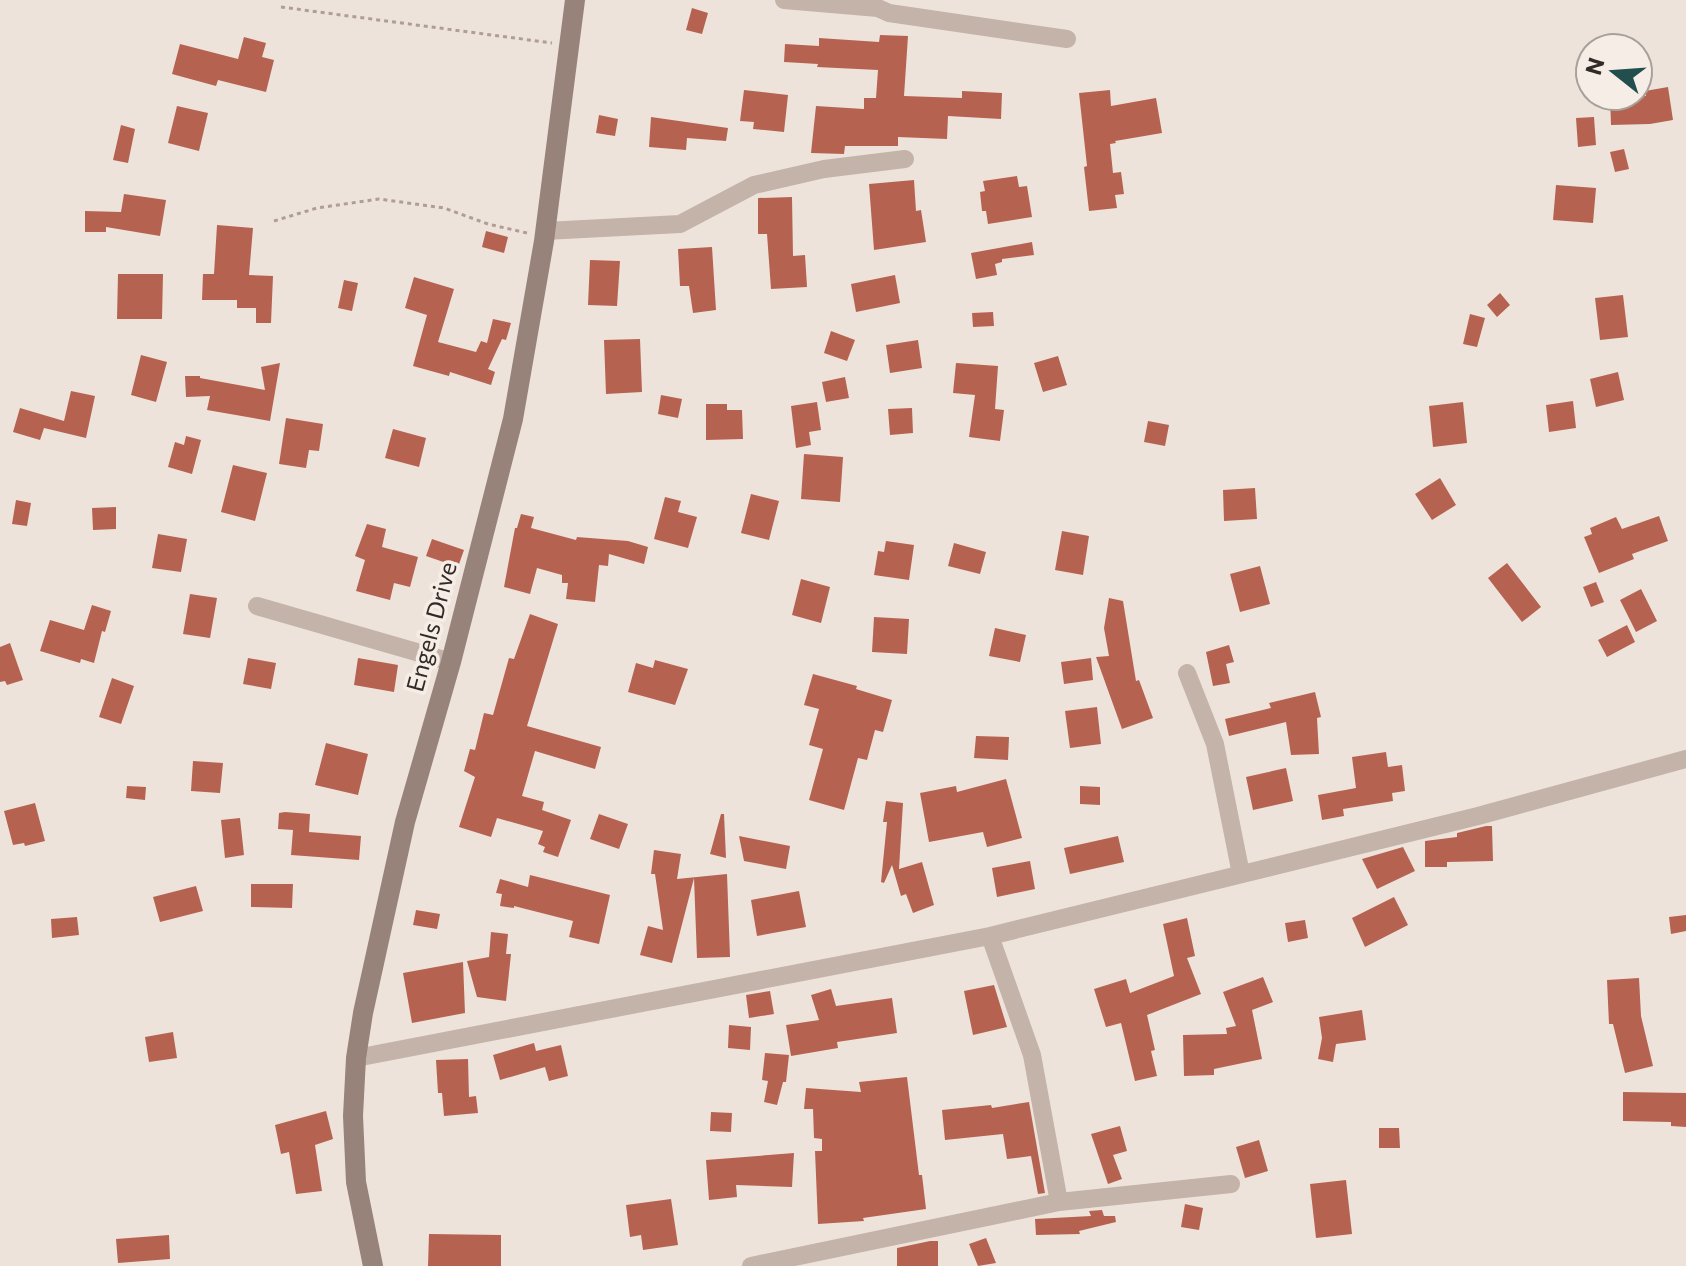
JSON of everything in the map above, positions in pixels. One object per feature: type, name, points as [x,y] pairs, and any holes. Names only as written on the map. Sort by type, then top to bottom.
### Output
[{"type":"street","name":"Engels Drive","points":[[373,1266],[356,1182],[353,1116],[356,1058],[363,1013],[405,822],[451,662],[513,419],[544,236],[575,0]]},
{"type":"street","points":[[784,0],[878,8],[889,13],[1067,39]]},
{"type":"street","points":[[544,236],[680,224],[754,185],[824,169],[905,159]]},
{"type":"street","points":[[257,606],[451,662]]},
{"type":"street","points":[[1187,673],[1215,744],[1241,874]]},
{"type":"street","points":[[356,1058],[990,936],[1478,816],[1686,759]]},
{"type":"street","points":[[990,936],[1032,1055],[1059,1202]]},
{"type":"street","points":[[751,1266],[1059,1202],[1231,1184]]},
{"type":"path","points":[[281,7],[568,45]]},
{"type":"path","points":[[274,221],[317,208],[379,199],[444,208],[488,224],[544,236]]},
{"type":"building","points":[[692,8],[708,13],[702,34],[686,30]]},
{"type":"building","points":[[880,35],[908,36],[904,96],[962,98],[962,91],[1002,93],[1001,119],[948,116],[947,139],[898,137],[898,146],[845,146],[844,154],[811,153],[816,106],[864,109],[864,98],[876,98],[878,70],[784,62],[785,44],[819,46],[819,38],[879,42]]},
{"type":"building","points":[[244,37],[266,43],[262,57],[274,60],[266,92],[218,80],[216,86],[172,74],[180,44],[238,59]]},
{"type":"building","points":[[1668,87],[1673,120],[1611,125],[1611,112],[1654,112],[1654,89]]},
{"type":"building","points":[[744,90],[788,95],[784,132],[753,129],[754,122],[740,121]]},
{"type":"building","points":[[1110,90],[1111,106],[1156,98],[1162,133],[1110,144],[1113,173],[1121,172],[1124,194],[1115,195],[1117,208],[1089,211],[1079,93]]},
{"type":"building","points":[[177,106],[208,113],[199,151],[168,143]]},
{"type":"building","points":[[599,115],[618,119],[615,136],[596,133]]},
{"type":"building","points":[[651,117],[728,128],[726,141],[687,138],[686,150],[649,147]]},
{"type":"building","points":[[1594,117],[1596,145],[1578,147],[1576,118]]},
{"type":"building","points":[[121,125],[135,129],[128,163],[113,160]]},
{"type":"building","points":[[1624,149],[1629,169],[1615,172],[1610,152]]},
{"type":"building","points":[[1017,176],[1019,187],[1027,186],[1032,217],[988,224],[986,211],[982,211],[980,192],[985,191],[983,181]]},
{"type":"building","points":[[914,180],[916,211],[921,210],[926,242],[874,250],[869,184]]},
{"type":"building","points":[[1556,185],[1596,188],[1593,223],[1553,220]]},
{"type":"building","points":[[124,194],[166,200],[160,236],[106,227],[106,232],[85,232],[85,211],[121,212]]},
{"type":"building","points":[[792,197],[793,256],[805,255],[807,287],[771,289],[767,234],[758,234],[758,198]]},
{"type":"building","points":[[217,225],[253,228],[249,275],[273,276],[271,323],[256,323],[256,308],[237,308],[237,300],[202,300],[203,274],[214,274]]},
{"type":"building","points":[[486,231],[508,237],[504,253],[482,247]]},
{"type":"building","points":[[1032,242],[1034,255],[1002,259],[1002,262],[995,264],[997,275],[976,279],[971,253]]},
{"type":"building","points":[[712,247],[716,310],[693,313],[689,286],[680,286],[678,249]]},
{"type":"building","points":[[590,260],[620,261],[617,306],[588,305]]},
{"type":"building","points":[[118,274],[163,274],[162,319],[117,319]]},
{"type":"building","points":[[895,275],[900,303],[856,312],[851,284]]},
{"type":"building","points":[[414,277],[454,289],[438,342],[476,352],[481,341],[487,343],[493,319],[511,323],[506,340],[502,339],[488,369],[495,372],[491,385],[450,372],[449,376],[413,366],[427,315],[405,308]]},
{"type":"building","points":[[344,280],[358,283],[352,311],[338,308]]},
{"type":"building","points":[[1500,293],[1510,305],[1497,317],[1487,305]]},
{"type":"building","points":[[1623,295],[1628,337],[1600,340],[1595,298]]},
{"type":"building","points":[[993,312],[994,326],[973,327],[972,313]]},
{"type":"building","points":[[1470,314],[1485,318],[1477,347],[1463,344]]},
{"type":"building","points":[[831,331],[855,340],[847,361],[824,353]]},
{"type":"building","points":[[640,339],[642,392],[606,394],[604,340]]},
{"type":"building","points":[[918,340],[922,368],[890,373],[886,345]]},
{"type":"building","points":[[141,355],[167,362],[156,402],[131,395]]},
{"type":"building","points":[[1058,356],[1067,385],[1043,392],[1034,363]]},
{"type":"building","points":[[280,363],[270,421],[207,410],[210,396],[186,397],[185,376],[200,376],[265,390],[261,367]]},
{"type":"building","points":[[956,363],[998,366],[995,409],[1004,410],[1000,441],[969,437],[975,395],[953,393]]},
{"type":"building","points":[[1618,372],[1624,400],[1596,407],[1590,379]]},
{"type":"building","points":[[845,377],[849,398],[826,402],[822,382]]},
{"type":"building","points":[[71,391],[95,396],[86,438],[44,428],[40,440],[13,432],[20,408],[64,421]]},
{"type":"building","points":[[661,395],[682,399],[678,418],[658,414]]},
{"type":"building","points":[[1573,401],[1576,428],[1549,432],[1546,405]]},
{"type":"building","points":[[817,402],[821,430],[809,432],[811,445],[796,448],[791,406]]},
{"type":"building","points":[[1463,402],[1467,443],[1433,447],[1429,406]]},
{"type":"building","points":[[706,404],[727,404],[727,410],[742,410],[743,439],[706,440]]},
{"type":"building","points":[[912,408],[913,433],[890,435],[888,409]]},
{"type":"building","points":[[286,418],[323,424],[319,451],[309,450],[306,468],[279,464]]},
{"type":"building","points":[[1148,421],[1169,425],[1165,446],[1144,442]]},
{"type":"building","points":[[393,429],[426,438],[419,467],[385,458]]},
{"type":"building","points":[[186,436],[201,440],[192,474],[168,467],[175,442],[184,445]]},
{"type":"building","points":[[804,454],[843,457],[840,502],[801,499]]},
{"type":"building","points":[[233,465],[267,473],[255,521],[221,512]]},
{"type":"building","points":[[1440,478],[1456,505],[1432,520],[1415,494]]},
{"type":"building","points":[[1255,488],[1257,519],[1224,521],[1223,490]]},
{"type":"building","points":[[751,494],[779,501],[769,540],[741,533]]},
{"type":"building","points":[[665,497],[681,501],[678,512],[697,517],[688,548],[654,539]]},
{"type":"building","points":[[16,500],[31,503],[27,526],[12,524]]},
{"type":"building","points":[[116,507],[116,529],[93,530],[92,508]]},
{"type":"building","points":[[521,514],[534,517],[531,528],[576,540],[577,537],[628,541],[648,547],[644,564],[609,554],[608,566],[599,565],[595,602],[566,599],[568,583],[562,583],[562,575],[537,568],[530,594],[504,587],[515,528]]},
{"type":"building","points":[[1659,516],[1668,541],[1632,554],[1634,559],[1599,573],[1584,537],[1592,534],[1590,528],[1616,517],[1622,529]]},
{"type":"building","points":[[367,524],[386,529],[382,547],[418,557],[410,587],[394,583],[390,600],[356,591],[365,560],[355,556]]},
{"type":"building","points":[[1062,531],[1089,536],[1083,575],[1055,570]]},
{"type":"building","points":[[158,534],[187,539],[181,572],[152,568]]},
{"type":"building","points":[[432,539],[464,550],[458,567],[426,556]]},
{"type":"building","points":[[886,541],[914,545],[909,580],[874,575],[878,551],[884,552]]},
{"type":"building","points":[[954,543],[986,552],[980,574],[948,566]]},
{"type":"building","points":[[1507,563],[1541,607],[1522,622],[1488,578]]},
{"type":"building","points":[[1260,566],[1270,604],[1240,612],[1230,574]]},
{"type":"building","points":[[801,579],[830,587],[821,623],[792,615]]},
{"type":"building","points":[[1596,582],[1604,602],[1591,607],[1583,587]]},
{"type":"building","points":[[1641,589],[1657,621],[1636,632],[1620,600]]},
{"type":"building","points":[[190,594],[217,598],[210,638],[183,634]]},
{"type":"building","points":[[1109,598],[1123,601],[1136,681],[1139,680],[1153,718],[1122,729],[1096,657],[1109,656],[1104,628]]},
{"type":"building","points":[[92,605],[111,611],[94,663],[81,659],[80,663],[40,651],[50,620],[84,630]]},
{"type":"building","points":[[530,614],[558,624],[527,726],[601,747],[595,769],[535,751],[522,796],[544,802],[542,810],[571,820],[558,857],[543,852],[545,847],[538,844],[543,831],[497,818],[491,837],[459,827],[475,777],[464,771],[470,749],[475,750],[484,713],[493,715],[509,658],[514,659]]},
{"type":"building","points":[[874,617],[909,619],[907,654],[872,652]]},
{"type":"building","points":[[1627,625],[1635,642],[1607,657],[1598,640]]},
{"type":"building","points":[[995,628],[1026,635],[1020,662],[989,656]]},
{"type":"building","points":[[10,643],[23,680],[7,685],[5,681],[0,682],[0,647]]},
{"type":"building","points":[[1229,645],[1234,662],[1226,664],[1230,683],[1213,686],[1206,652]]},
{"type":"building","points":[[248,658],[276,663],[271,689],[243,684]]},
{"type":"building","points":[[358,658],[398,665],[394,692],[354,685]]},
{"type":"building","points":[[1091,658],[1093,680],[1064,684],[1061,662]]},
{"type":"building","points":[[655,660],[688,669],[675,705],[628,692],[636,663],[653,668]]},
{"type":"building","points":[[813,674],[892,700],[883,732],[875,730],[867,760],[858,758],[844,810],[809,800],[823,749],[809,745],[819,709],[804,705]]},
{"type":"building","points":[[112,678],[134,686],[121,724],[99,717]]},
{"type":"building","points":[[1315,692],[1321,717],[1317,718],[1319,754],[1291,755],[1286,722],[1229,736],[1225,719],[1271,708],[1269,703]]},
{"type":"building","points":[[1097,707],[1101,744],[1070,748],[1065,711]]},
{"type":"building","points":[[976,736],[1009,737],[1008,760],[974,758]]},
{"type":"building","points":[[326,743],[368,754],[358,795],[315,785]]},
{"type":"building","points":[[1386,752],[1388,767],[1402,765],[1405,791],[1392,793],[1393,801],[1343,809],[1344,816],[1322,820],[1318,795],[1356,788],[1352,757]]},
{"type":"building","points":[[193,761],[223,763],[220,793],[191,791]]},
{"type":"building","points":[[1286,768],[1293,801],[1253,810],[1246,777]]},
{"type":"building","points":[[1006,779],[1022,838],[987,847],[983,832],[929,842],[920,793],[956,786],[957,792]]},
{"type":"building","points":[[127,786],[146,787],[145,800],[126,798]]},
{"type":"building","points":[[1080,786],[1100,787],[1100,805],[1080,804]]},
{"type":"building","points":[[886,801],[903,803],[899,869],[922,862],[934,905],[913,913],[906,894],[901,896],[892,865],[884,883],[881,882]]},
{"type":"building","points":[[35,803],[45,841],[25,846],[24,843],[13,845],[4,811]]},
{"type":"building","points":[[279,813],[310,814],[309,832],[361,836],[359,860],[291,855],[293,830],[278,829]]},
{"type":"building","points":[[599,814],[628,824],[619,849],[590,839]]},
{"type":"building","points":[[721,814],[724,814],[726,858],[710,854]]},
{"type":"building","points":[[240,818],[244,855],[225,858],[221,820]]},
{"type":"building","points":[[1492,826],[1493,861],[1447,862],[1447,867],[1425,867],[1425,841],[1457,837],[1457,833]]},
{"type":"building","points":[[739,836],[790,846],[786,869],[744,861]]},
{"type":"building","points":[[1118,836],[1124,862],[1070,874],[1064,848]]},
{"type":"building","points":[[1403,847],[1415,871],[1377,889],[1362,859]]},
{"type":"building","points":[[654,850],[681,854],[677,879],[727,874],[730,957],[697,958],[694,878],[672,963],[640,955],[648,926],[663,930],[655,874],[651,874]]},
{"type":"building","points":[[1030,861],[1035,889],[997,897],[992,868]]},
{"type":"building","points":[[530,875],[610,895],[599,944],[569,937],[573,921],[514,906],[500,906],[502,894],[496,893],[500,879],[528,887]]},
{"type":"building","points":[[251,884],[293,884],[292,908],[251,907]]},
{"type":"building","points":[[196,886],[203,911],[160,922],[153,897]]},
{"type":"building","points":[[799,891],[806,927],[757,936],[751,900]]},
{"type":"building","points":[[1394,897],[1408,925],[1365,947],[1352,918]]},
{"type":"building","points":[[416,910],[440,914],[437,929],[413,925]]},
{"type":"building","points":[[1686,915],[1686,931],[1671,934],[1669,917]]},
{"type":"building","points":[[77,917],[79,935],[52,938],[51,919]]},
{"type":"building","points":[[1187,918],[1195,956],[1187,958],[1201,994],[1147,1015],[1157,1076],[1135,1081],[1121,1023],[1106,1027],[1094,989],[1126,979],[1130,993],[1174,976],[1163,924]]},
{"type":"building","points":[[1305,920],[1308,938],[1288,942],[1285,923]]},
{"type":"building","points":[[491,932],[508,934],[506,954],[511,954],[506,1001],[477,997],[467,961],[489,957]]},
{"type":"building","points":[[463,962],[465,1013],[412,1023],[403,973]]},
{"type":"building","points":[[1263,977],[1273,1002],[1252,1010],[1262,1059],[1214,1069],[1214,1075],[1184,1076],[1183,1035],[1227,1034],[1226,1028],[1236,1026],[1223,992]]},
{"type":"building","points":[[1639,978],[1641,1016],[1653,1066],[1625,1073],[1613,1024],[1609,1024],[1607,980]]},
{"type":"building","points":[[994,985],[1007,1027],[973,1035],[964,991]]},
{"type":"building","points":[[831,989],[836,1006],[892,998],[897,1033],[837,1042],[838,1048],[791,1056],[786,1025],[819,1020],[811,995]]},
{"type":"building","points":[[770,991],[774,1014],[749,1018],[746,995]]},
{"type":"building","points":[[1362,1010],[1366,1040],[1336,1044],[1333,1062],[1318,1059],[1322,1038],[1319,1017]]},
{"type":"building","points":[[729,1025],[751,1027],[750,1050],[728,1048]]},
{"type":"building","points":[[173,1032],[177,1058],[149,1062],[145,1037]]},
{"type":"building","points":[[534,1043],[536,1051],[561,1045],[568,1076],[549,1081],[545,1067],[500,1080],[493,1055]]},
{"type":"building","points":[[765,1053],[789,1055],[786,1082],[783,1082],[777,1105],[764,1102],[768,1081],[762,1080]]},
{"type":"building","points":[[468,1059],[469,1097],[476,1096],[478,1113],[444,1116],[442,1093],[438,1093],[436,1060]]},
{"type":"building","points":[[907,1077],[926,1209],[863,1218],[864,1221],[818,1224],[815,1151],[822,1151],[822,1139],[814,1138],[813,1109],[804,1109],[806,1088],[861,1092],[859,1082]]},
{"type":"building","points":[[1623,1092],[1686,1093],[1686,1127],[1671,1126],[1671,1122],[1623,1121]]},
{"type":"building","points":[[1029,1102],[1045,1193],[1038,1194],[1031,1156],[1007,1159],[1003,1134],[945,1140],[942,1110],[991,1105],[992,1108]]},
{"type":"building","points":[[326,1111],[333,1139],[315,1145],[322,1191],[296,1194],[289,1152],[281,1154],[275,1125]]},
{"type":"building","points":[[711,1112],[732,1113],[731,1132],[710,1131]]},
{"type":"building","points":[[1120,1126],[1127,1151],[1113,1155],[1122,1179],[1108,1184],[1091,1134]]},
{"type":"building","points":[[1379,1128],[1399,1128],[1400,1148],[1379,1148]]},
{"type":"building","points":[[1259,1140],[1268,1171],[1245,1178],[1236,1147]]},
{"type":"building","points":[[794,1153],[792,1187],[736,1185],[737,1197],[709,1200],[706,1160]]},
{"type":"building","points":[[1346,1180],[1352,1234],[1316,1238],[1310,1184]]},
{"type":"building","points":[[671,1199],[678,1245],[643,1250],[641,1235],[630,1237],[626,1205]]},
{"type":"building","points":[[1185,1204],[1203,1208],[1199,1230],[1181,1227]]},
{"type":"building","points":[[1102,1210],[1104,1216],[1115,1216],[1116,1222],[1079,1231],[1080,1234],[1036,1235],[1035,1219],[1091,1216],[1089,1211]]},
{"type":"building","points":[[429,1234],[501,1235],[501,1266],[428,1266]]},
{"type":"building","points":[[169,1235],[170,1259],[118,1263],[116,1239]]},
{"type":"building","points":[[986,1238],[996,1263],[978,1266],[969,1244]]},
{"type":"building","points":[[938,1241],[938,1266],[897,1266],[897,1248]]}]
